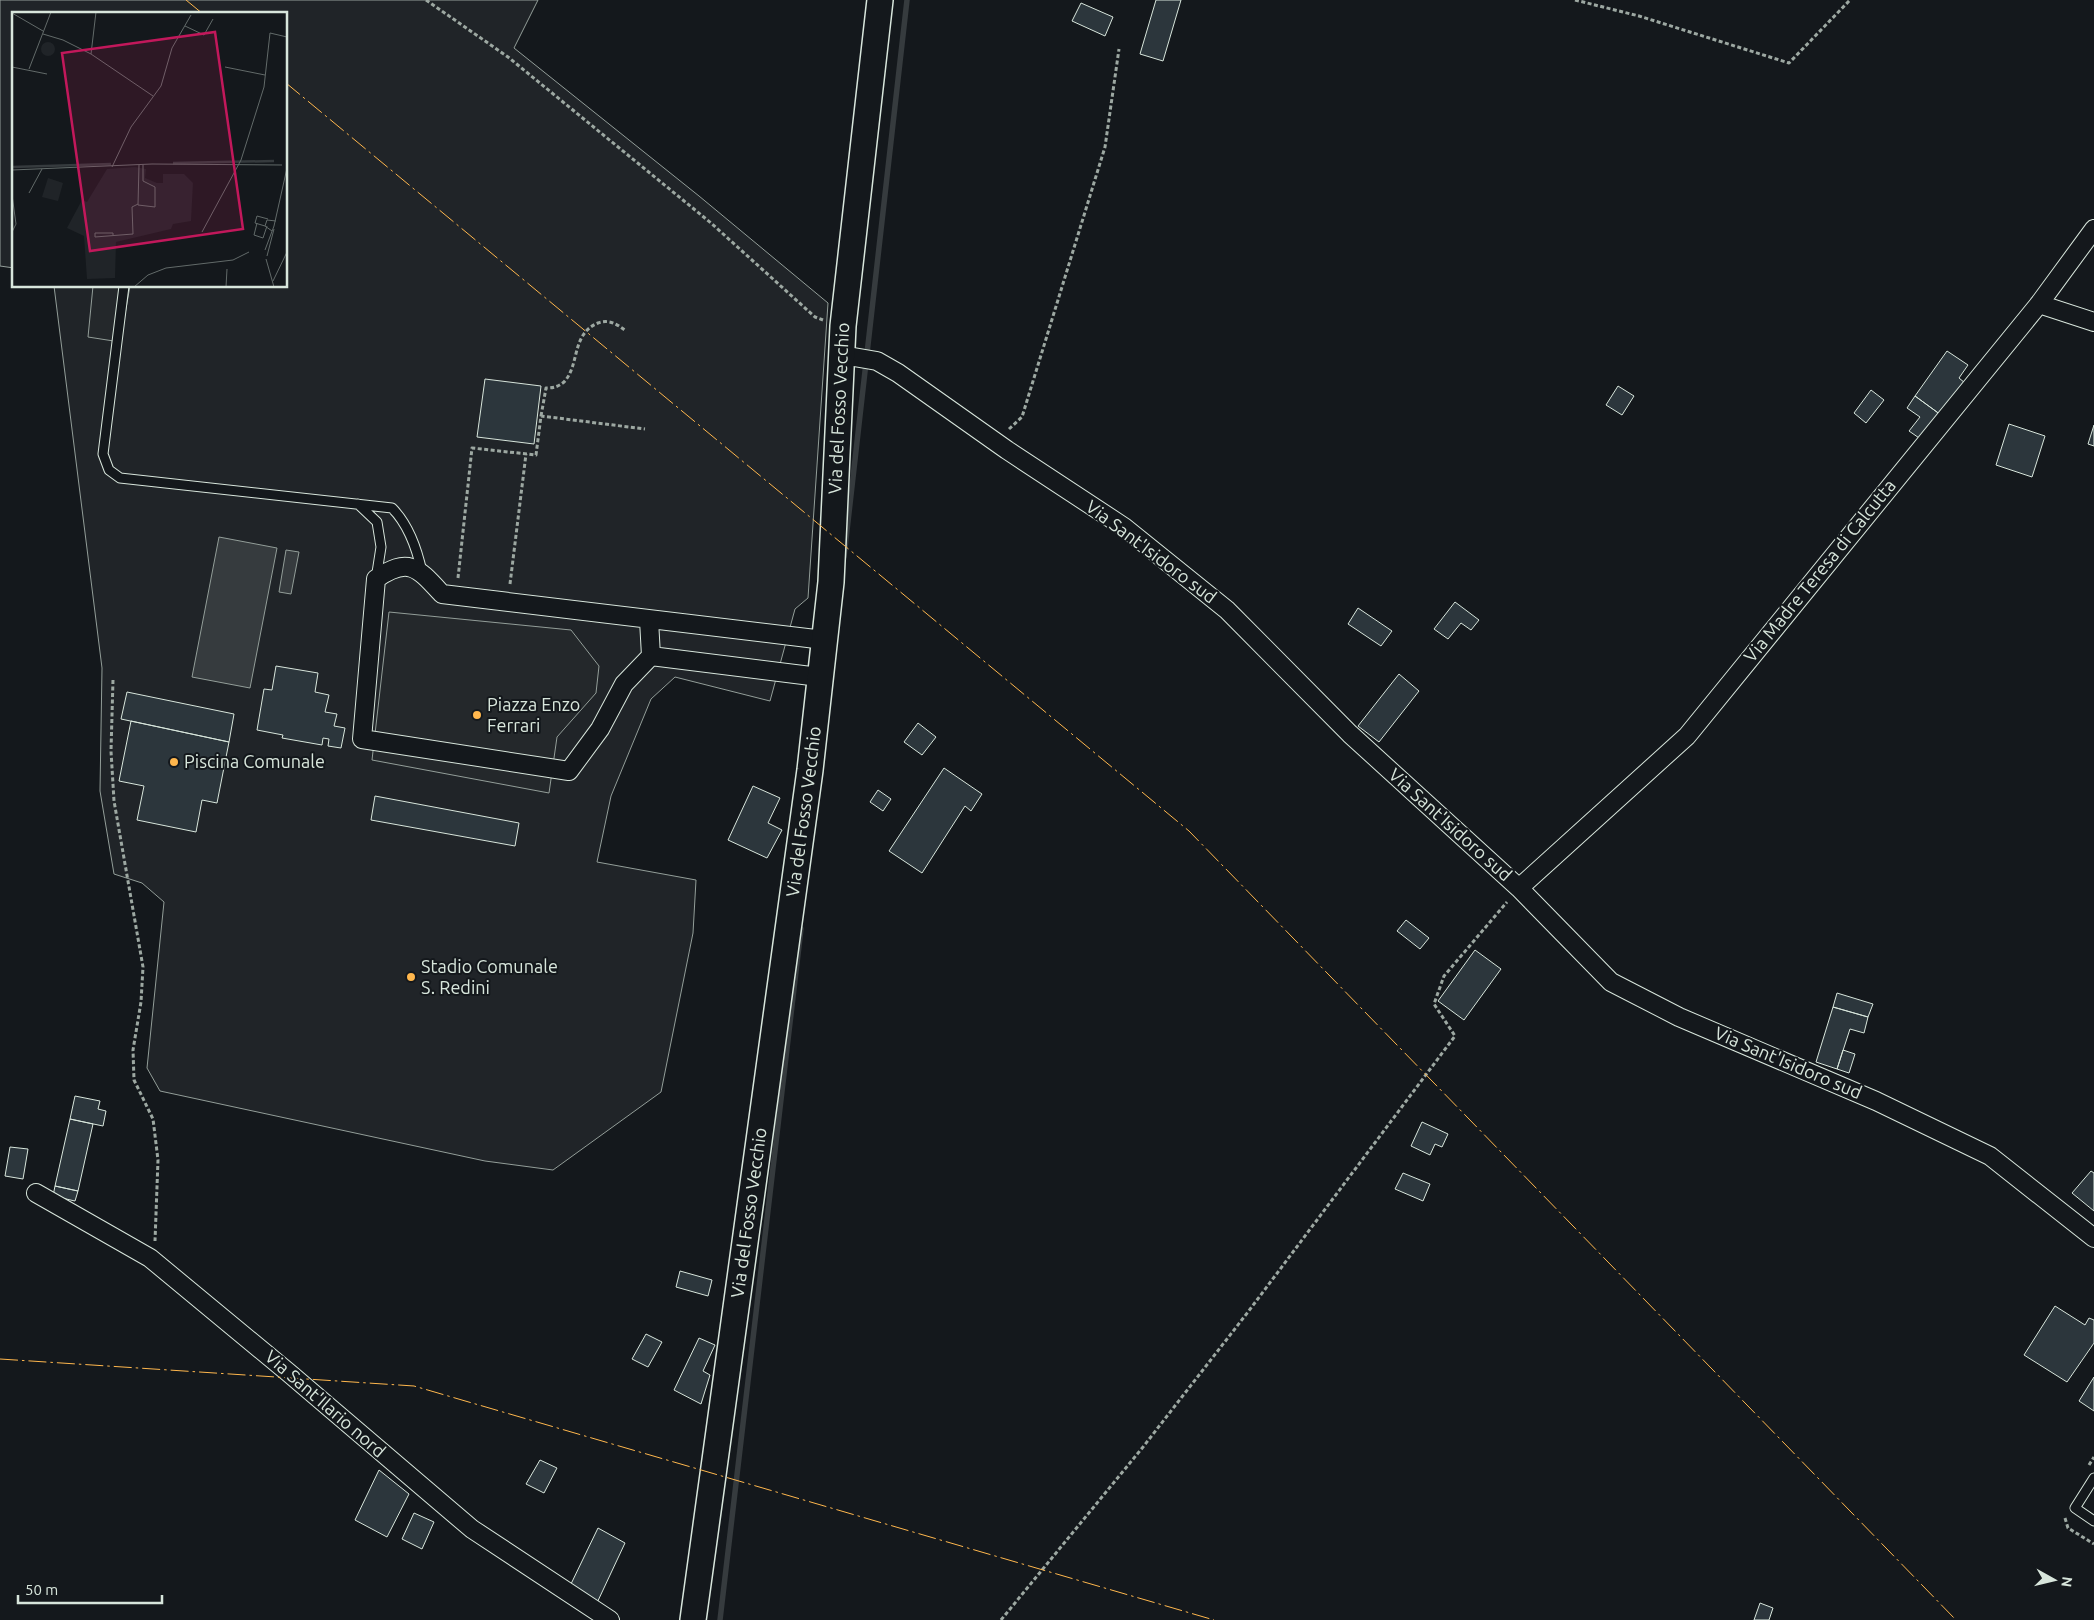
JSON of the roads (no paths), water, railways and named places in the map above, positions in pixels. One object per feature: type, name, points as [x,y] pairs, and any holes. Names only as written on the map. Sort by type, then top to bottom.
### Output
[{"type":"street","name":"Via del Fosso Vecchio","points":[[693,1620],[810,770],[831,582],[850,356],[843,326],[880,0]]},
{"type":"street","name":"Via Madre Teresa di Calcutta","points":[[1519,888],[1687,736],[2039,304],[2094,229]]},
{"type":"street","points":[[2039,304],[2094,322]]},
{"type":"street","name":"Via Sant'Isidoro sud","points":[[850,356],[877,361],[898,373],[1124,527],[1226,610],[1350,734],[1519,888],[1611,982],[1678,1017],[1876,1101],[1990,1156],[2094,1238]]},
{"type":"street","points":[[649,620],[651,656],[624,684],[600,729],[569,771],[362,739],[376,579],[388,571],[406,566],[422,572],[442,594],[824,640]]},
{"type":"street","points":[[651,656],[819,677]]},
{"type":"street","name":"Via Sant'Ilario nord","points":[[36,1194],[150,1258],[289,1373],[472,1529],[610,1620]]},
{"type":"lane","points":[[124,288],[103,454],[109,470],[120,478],[392,508],[402,518],[419,555],[422,572]]},
{"type":"lane","points":[[358,504],[377,522],[381,547],[376,579]]},
{"type":"lane","points":[[2094,1478],[2075,1508],[2094,1521]]},
{"type":"waterway","points":[[844,557],[907,0]]},
{"type":"waterway","points":[[720,1620],[801,929]]},
{"type":"place","name":"Piazza Enzo Ferrari","points":[[477,715]]},
{"type":"place","name":"Piscina Comunale","points":[[174,762]]},
{"type":"place","name":"Stadio Comunale S. Redini","points":[[411,977]]}]
